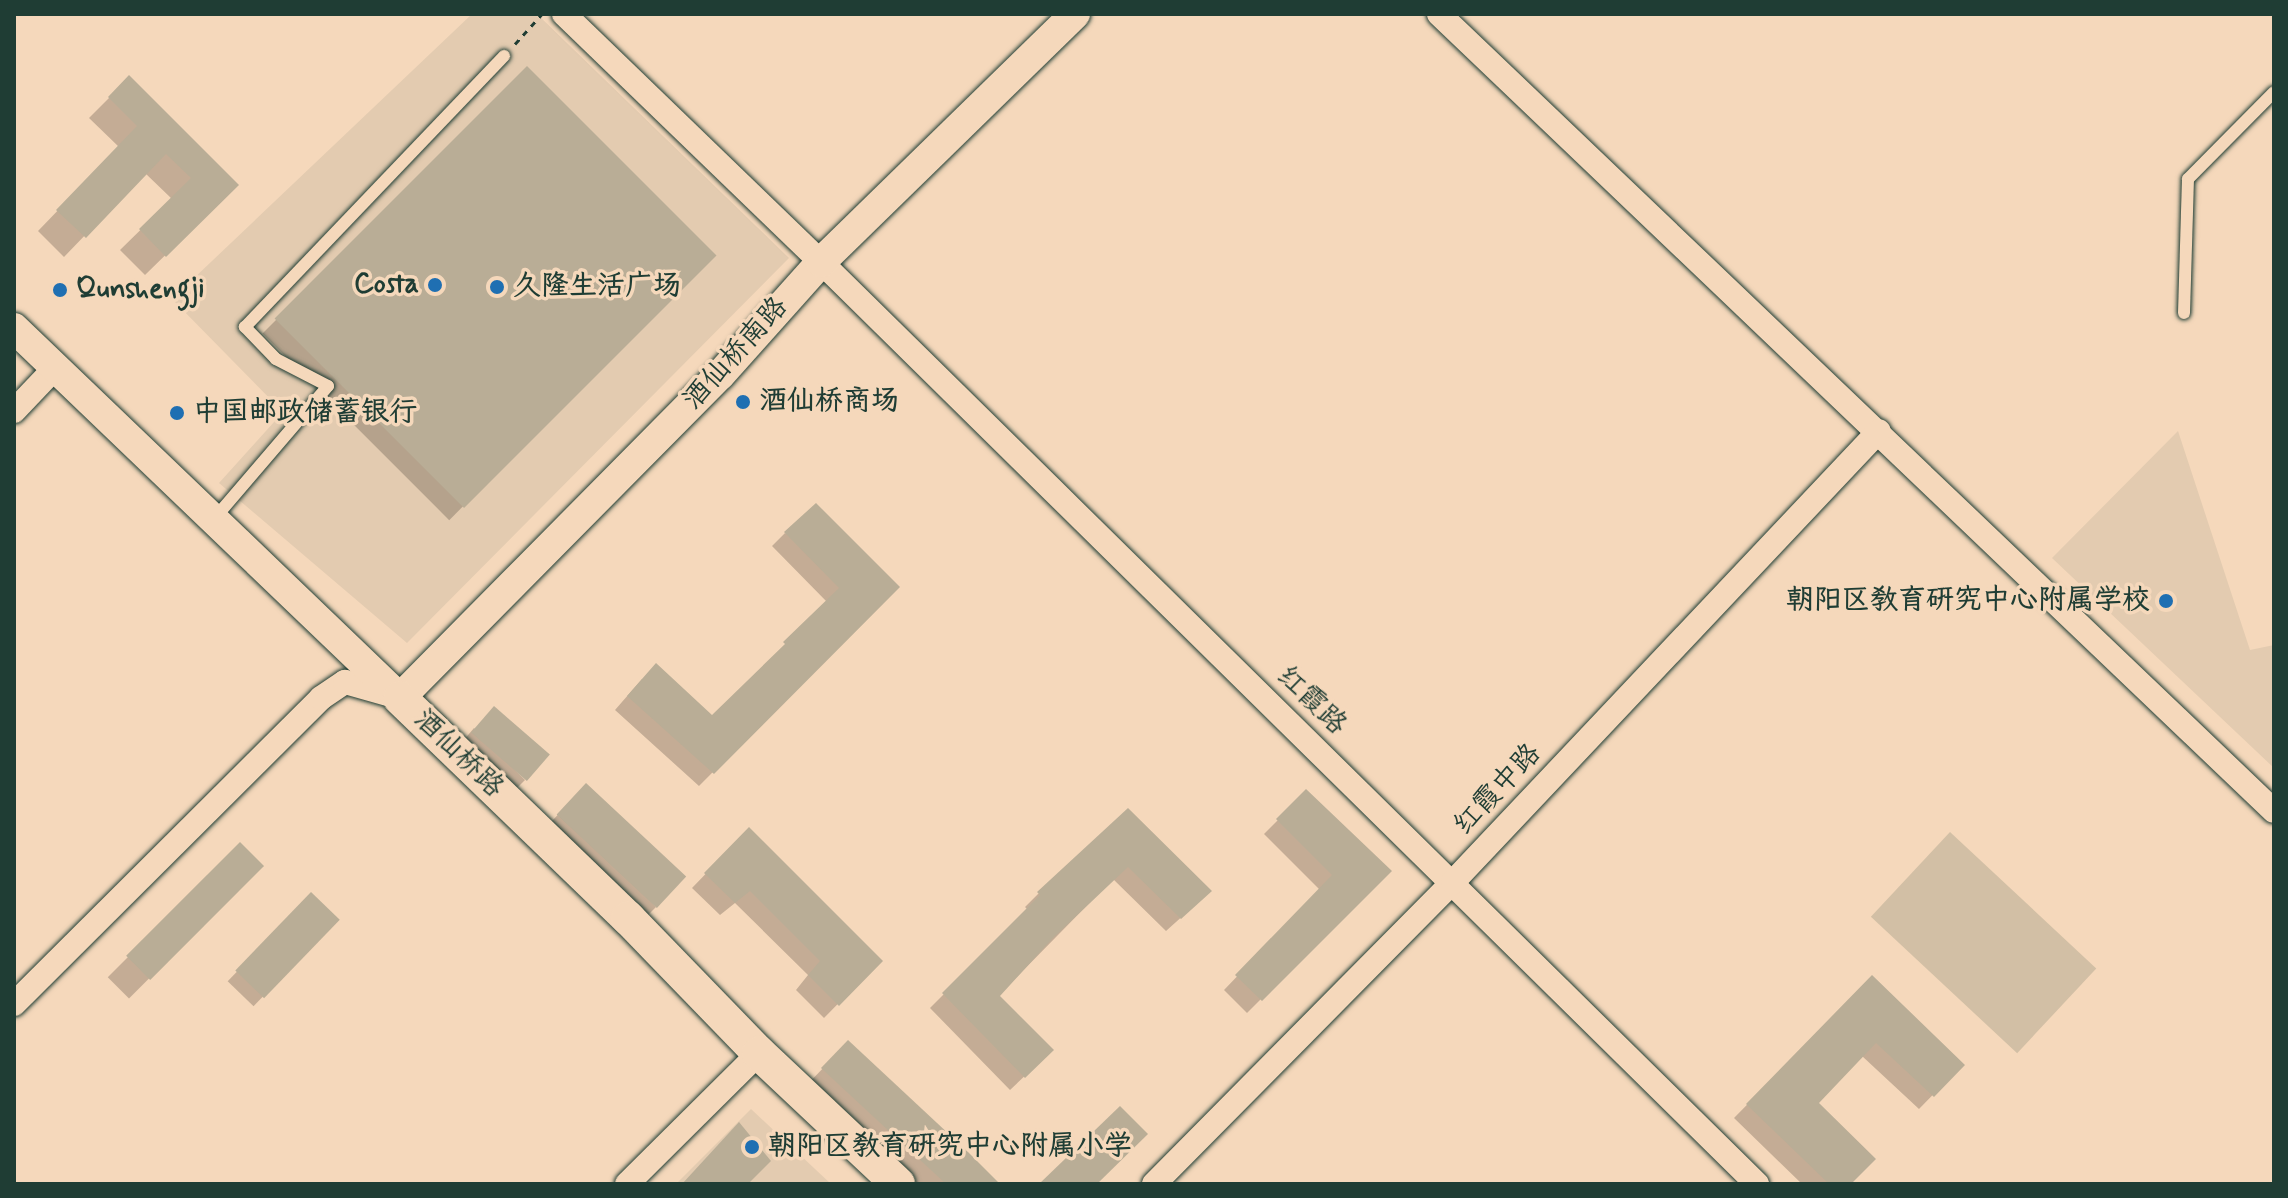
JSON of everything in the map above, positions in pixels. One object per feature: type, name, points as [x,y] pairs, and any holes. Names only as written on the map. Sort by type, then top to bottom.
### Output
[{"type":"main road","name":"酒仙桥路","points":[[400,698],[628,918],[759,1053],[898,1184]]},
{"type":"street","name":"红霞路","points":[[564,14],[821,262],[1757,1184]]},
{"type":"street","name":"酒仙桥南路","points":[[400,698],[720,375],[821,262],[1075,14]]},
{"type":"street","points":[[1439,14],[2274,811]]},
{"type":"street","name":"酒仙桥路","points":[[14,328],[400,698]]},
{"type":"street","points":[[14,411],[55,368]]},
{"type":"street","name":"红霞中路","points":[[1154,1184],[1453,882],[1879,431]]},
{"type":"street","points":[[14,1004],[321,698],[345,682],[400,698]]},
{"type":"street","points":[[627,1184],[759,1053]]},
{"type":"lane","points":[[214,519],[328,386],[276,359],[245,327],[504,56]]},
{"type":"lane","points":[[2184,313],[2188,179],[2274,92]]},
{"type":"path","points":[[504,56],[542,14]]},
{"type":"shaded area","name":"久隆生活广场","points":[[472,14],[537,14],[789,258],[407,643],[219,483],[283,412],[172,299]]},
{"type":"shaded area","name":"朝阳区教育研究中心附属学校","points":[[2178,431],[2250,650],[2274,645],[2274,768],[2052,558]]},
{"type":"shaded area","points":[[1950,832],[2096,968],[2017,1053],[1871,917]]},
{"type":"shaded area","name":"朝阳区教育研究中心附属小学","points":[[751,1109],[831,1184],[676,1184]]},
{"type":"building","name":"久隆生活广场","points":[[527,66],[717,256],[464,508],[275,318]]},
{"type":"building","points":[[129,75],[239,185],[166,257],[139,229],[191,178],[166,154],[86,238],[56,210],[137,126],[108,97]]},
{"type":"building","points":[[816,503],[900,587],[714,774],[627,696],[656,663],[712,715],[785,644],[783,642],[839,588],[784,532]]},
{"type":"building","points":[[494,706],[550,755],[527,781],[471,732]]},
{"type":"building","points":[[586,783],[686,876],[657,908],[557,814]]},
{"type":"building","points":[[1306,789],[1392,871],[1262,1001],[1235,975],[1332,875],[1276,819]]},
{"type":"building","points":[[1128,808],[1212,891],[1181,919],[1128,867],[1052,939],[1000,996],[1054,1050],[1025,1078],[942,993],[1040,895],[1037,892]]},
{"type":"building","points":[[749,827],[883,961],[839,1006],[808,975],[820,961],[750,891],[735,903],[704,873]]},
{"type":"building","points":[[240,842],[264,866],[150,980],[126,956]]},
{"type":"building","points":[[311,892],[340,920],[264,998],[235,970]]},
{"type":"building","points":[[1872,975],[1965,1065],[1934,1097],[1876,1043],[1819,1103],[1876,1159],[1851,1184],[1829,1184],[1746,1104]]},
{"type":"building","points":[[848,1040],[1000,1184],[946,1184],[821,1068]]},
{"type":"building","points":[[1120,1106],[1148,1134],[1097,1184],[1039,1184]]},
{"type":"building","points":[[739,1122],[771,1161],[748,1184],[682,1184]]},
{"type":"place","name":"Costa","points":[[435,285]]},
{"type":"place","name":"久隆生活广场","points":[[497,287]]},
{"type":"place","name":"Qunshengji","points":[[60,290]]},
{"type":"place","name":"酒仙桥商场","points":[[743,402]]},
{"type":"place","name":"中国邮政储蓄银行","points":[[177,413]]},
{"type":"place","name":"朝阳区教育研究中心附属学校","points":[[2166,601]]},
{"type":"place","name":"朝阳区教育研究中心附属小学","points":[[752,1147]]}]
